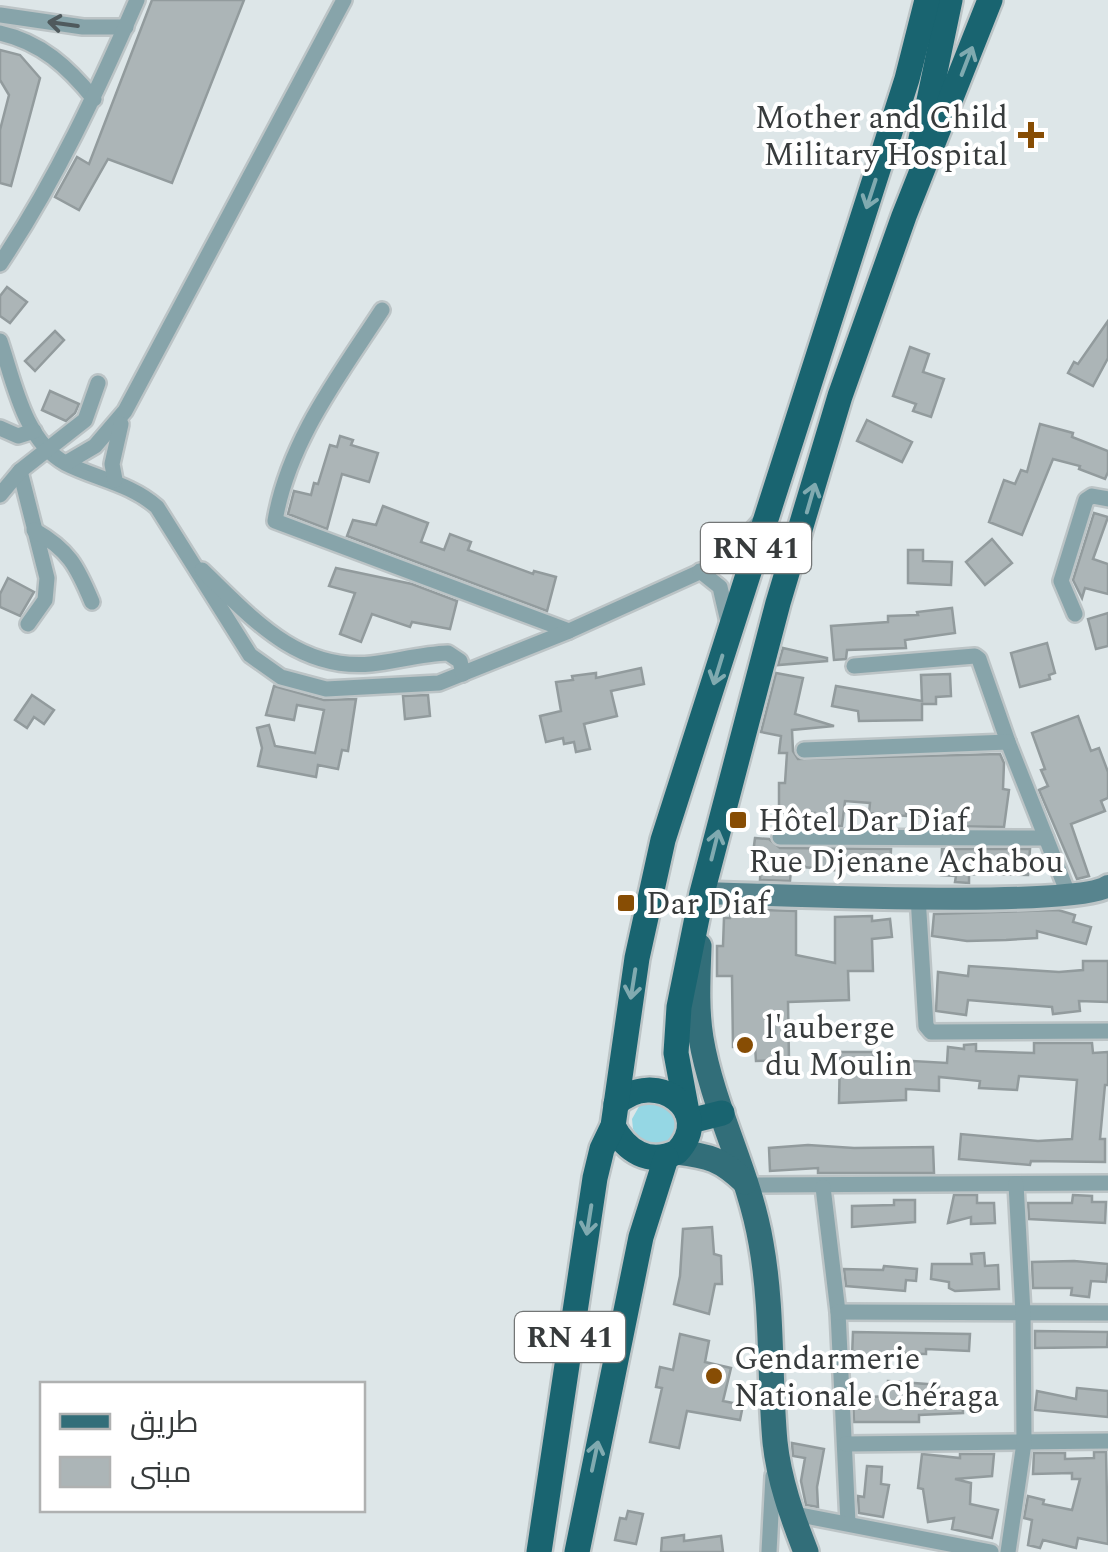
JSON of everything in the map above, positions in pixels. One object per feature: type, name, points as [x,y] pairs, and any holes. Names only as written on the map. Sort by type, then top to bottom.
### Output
[{"type":"highway","name":"RN 41","points":[[539,1552],[596,1178],[615,1115],[636,958],[652,884],[907,79],[927,0]]},
{"type":"highway","name":"RN 41","points":[[688,1117],[678,1066],[676,1024],[701,900],[778,603],[840,396],[904,216],[950,0]]},
{"type":"highway","points":[[904,216],[990,0]]},
{"type":"highway","points":[[658,1090],[680,1102],[688,1117],[685,1144],[671,1155],[655,1158],[634,1152],[618,1136],[615,1115],[634,1092],[658,1090]]},
{"type":"highway","points":[[688,1117],[722,1112]]},
{"type":"highway","name":"RN 41","points":[[577,1552],[641,1237],[671,1155]]},
{"type":"main road","name":"Rue Djenane Achabou","points":[[701,900],[1069,896],[1101,891],[1108,886]]},
{"type":"main road","points":[[701,900],[701,1036],[722,1112],[749,1185],[764,1264],[775,1443],[790,1513],[806,1552]]},
{"type":"main road","points":[[671,1155],[699,1154],[726,1164],[749,1185]]},
{"type":"street","points":[[0,264],[38,206],[94,99],[137,0]]},
{"type":"street","points":[[115,480],[112,464],[125,410],[344,0]]},
{"type":"street","points":[[0,15],[83,27],[126,27]]},
{"type":"street","points":[[0,32],[40,48],[72,73],[94,99]]},
{"type":"street","points":[[382,310],[306,428],[279,497],[275,521],[569,631]]},
{"type":"street","points":[[0,341],[34,432],[47,449],[66,463],[115,480],[157,507],[250,655],[281,677],[326,689],[439,683],[569,631],[724,561],[769,510]]},
{"type":"street","points":[[0,495],[20,471],[85,420],[98,382]]},
{"type":"street","points":[[66,463],[95,446],[125,410]]},
{"type":"street","points":[[0,428],[18,436],[34,432]]},
{"type":"street","points":[[20,471],[48,587],[28,624]]},
{"type":"street","points":[[1076,614],[1061,582],[1086,500],[1092,496],[1108,499]]},
{"type":"street","points":[[34,530],[68,555],[92,602]]},
{"type":"street","points":[[184,552],[290,649],[356,664],[448,653],[460,661],[462,674]]},
{"type":"street","points":[[700,571],[720,587],[730,630]]},
{"type":"street","points":[[854,666],[975,656],[982,662],[1008,742],[1069,896]]},
{"type":"street","points":[[804,750],[1008,742]]},
{"type":"street","points":[[780,838],[1046,838]]},
{"type":"street","points":[[918,897],[926,1026],[931,1032],[1108,1030]]},
{"type":"street","points":[[1008,1552],[1024,1443],[1023,1313],[1016,1184]]},
{"type":"street","points":[[749,1185],[1108,1184]]},
{"type":"street","points":[[823,1186],[838,1312],[848,1523]]},
{"type":"street","points":[[838,1312],[1108,1313]]},
{"type":"street","points":[[846,1444],[1108,1442]]},
{"type":"street","points":[[769,1552],[775,1443]]},
{"type":"street","points":[[790,1513],[991,1552]]},
{"type":"shaded area","points":[[668,1101],[680,1126],[666,1142],[644,1144],[633,1129],[632,1119],[641,1103]]},
{"type":"building","points":[[152,0],[244,0],[172,183],[108,159],[79,210],[55,197],[77,157],[89,164]]},
{"type":"building","points":[[0,50],[20,55],[40,78],[11,186],[0,183],[0,130],[9,95],[0,80]]},
{"type":"building","points":[[7,287],[27,302],[10,323],[0,316],[0,296]]},
{"type":"building","points":[[1108,321],[1108,358],[1093,386],[1068,373]]},
{"type":"building","points":[[55,331],[64,340],[35,371],[25,361]]},
{"type":"building","points":[[910,347],[929,354],[923,372],[944,379],[931,417],[913,411],[916,404],[893,396]]},
{"type":"building","points":[[50,391],[79,404],[66,421],[42,410]]},
{"type":"building","points":[[867,420],[912,442],[902,462],[857,441]]},
{"type":"building","points":[[1040,424],[1073,433],[1072,437],[1108,451],[1108,472],[1105,479],[1079,469],[1080,466],[1053,459],[1022,535],[989,522],[1004,480],[1015,484],[1021,470],[1027,472]]},
{"type":"building","points":[[340,436],[353,440],[351,445],[378,453],[369,482],[342,474],[327,529],[288,514],[294,491],[311,495],[330,445],[337,447]]},
{"type":"building","points":[[383,506],[428,523],[421,542],[444,550],[450,534],[471,542],[468,550],[533,574],[534,571],[556,577],[547,611],[347,536],[353,520],[376,525]]},
{"type":"building","points":[[1094,513],[1108,517],[1093,559],[1108,564],[1108,594],[1085,588],[1082,598],[1073,580]]},
{"type":"building","points":[[992,539],[1012,563],[985,585],[966,562]]},
{"type":"building","points":[[908,550],[923,550],[923,561],[952,562],[951,585],[908,583]]},
{"type":"building","points":[[336,568],[412,584],[457,601],[450,629],[412,622],[410,627],[372,614],[361,642],[340,634],[355,593],[329,586]]},
{"type":"building","points":[[8,578],[34,592],[20,616],[0,607],[0,594]]},
{"type":"building","points":[[952,608],[955,633],[905,640],[906,648],[847,650],[846,659],[834,660],[831,626],[888,622],[888,616]]},
{"type":"building","points":[[1108,613],[1108,646],[1096,649],[1088,619]]},
{"type":"building","points":[[1047,643],[1055,673],[1049,675],[1050,679],[1020,687],[1011,653]]},
{"type":"building","points":[[783,648],[827,658],[827,661],[778,665]]},
{"type":"building","points":[[641,668],[644,684],[611,691],[617,716],[584,724],[590,749],[576,752],[574,742],[564,744],[563,738],[546,742],[540,716],[561,711],[556,682],[573,680],[572,676],[596,673],[596,678]]},
{"type":"building","points":[[776,673],[803,678],[795,714],[834,726],[792,730],[793,751],[798,759],[1000,754],[1004,763],[1003,789],[1009,790],[1004,827],[944,826],[944,820],[906,813],[869,813],[870,803],[845,801],[842,826],[820,826],[821,816],[814,813],[779,813],[779,783],[785,783],[787,753],[779,753],[781,736],[761,732]]},
{"type":"building","points":[[950,674],[951,696],[936,697],[936,704],[922,704],[922,720],[859,721],[858,711],[832,706],[836,686],[922,701],[921,675]]},
{"type":"building","points":[[274,686],[324,700],[356,699],[348,751],[342,750],[338,769],[318,765],[316,777],[258,766],[262,748],[257,728],[269,725],[275,746],[315,753],[324,710],[297,705],[294,720],[266,715]]},
{"type":"building","points":[[32,695],[54,710],[44,724],[34,717],[27,728],[15,720]]},
{"type":"building","points":[[428,695],[430,716],[405,719],[403,696]]},
{"type":"building","points":[[1078,716],[1091,751],[1099,748],[1108,772],[1108,798],[1101,801],[1105,811],[1071,824],[1089,876],[1077,879],[1039,790],[1048,786],[1032,733]]},
{"type":"building","points":[[755,838],[769,839],[780,848],[891,849],[890,869],[842,865],[841,871],[803,867],[803,871],[791,870],[790,881],[760,880],[761,862],[752,861]]},
{"type":"building","points":[[942,849],[1030,849],[1028,875],[969,874],[969,883],[955,882],[956,876],[941,875]]},
{"type":"building","points":[[731,909],[796,911],[796,955],[835,963],[835,917],[890,919],[892,937],[872,939],[873,971],[848,971],[849,1000],[788,1002],[789,1060],[756,1061],[755,1046],[733,1047],[732,976],[717,976],[717,946],[723,946],[724,918],[730,918]]},
{"type":"building","points":[[1058,910],[1075,915],[1073,922],[1091,927],[1086,944],[1037,931],[1037,938],[1006,940],[967,941],[932,936],[934,914]]},
{"type":"building","points":[[1083,961],[1108,961],[1108,1002],[1079,1001],[1080,1011],[1053,1014],[1052,1007],[968,1000],[966,1015],[936,1011],[938,972],[968,976],[969,966],[1059,972],[1083,970]]},
{"type":"building","points":[[1034,1043],[1092,1043],[1093,1053],[1108,1052],[1108,1085],[1100,1139],[1105,1139],[1105,1162],[1031,1161],[1030,1165],[959,1159],[961,1134],[1038,1141],[1072,1139],[1077,1080],[1019,1076],[1017,1090],[979,1088],[980,1081],[939,1077],[939,1091],[906,1089],[906,1100],[839,1103],[840,1052],[873,1052],[873,1070],[913,1070],[913,1061],[947,1063],[948,1047],[964,1049],[964,1045],[976,1044],[976,1051],[1034,1053]]},
{"type":"building","points":[[933,1147],[934,1173],[818,1173],[818,1168],[770,1171],[769,1148]]},
{"type":"building","points":[[954,1195],[977,1195],[977,1203],[994,1203],[995,1223],[971,1224],[971,1217],[948,1223]]},
{"type":"building","points":[[1073,1195],[1106,1202],[1105,1223],[1029,1219],[1028,1203],[1072,1203]]},
{"type":"building","points":[[894,1200],[915,1200],[915,1222],[852,1227],[852,1206],[894,1205]]},
{"type":"building","points":[[712,1227],[714,1254],[721,1256],[722,1284],[715,1284],[709,1314],[674,1304],[683,1229]]},
{"type":"building","points":[[984,1253],[985,1266],[998,1265],[999,1289],[955,1291],[949,1288],[949,1282],[931,1279],[932,1264],[972,1264],[971,1254]]},
{"type":"building","points":[[1032,1262],[1108,1264],[1106,1282],[1091,1281],[1089,1297],[1071,1295],[1072,1288],[1033,1288]]},
{"type":"building","points":[[884,1266],[917,1269],[916,1281],[906,1280],[905,1291],[846,1286],[844,1269],[883,1270]]},
{"type":"building","points":[[1035,1331],[1108,1332],[1107,1347],[1035,1348]]},
{"type":"building","points":[[853,1332],[970,1334],[969,1351],[926,1349],[926,1354],[887,1353],[887,1359],[852,1358]]},
{"type":"building","points":[[680,1334],[709,1341],[705,1362],[731,1368],[723,1401],[743,1405],[740,1420],[687,1411],[679,1448],[650,1442],[662,1388],[656,1387],[660,1367],[673,1370]]},
{"type":"building","points":[[888,1381],[939,1385],[939,1397],[962,1396],[963,1413],[919,1415],[919,1422],[854,1422],[853,1398],[888,1396]]},
{"type":"building","points":[[1077,1388],[1108,1391],[1108,1417],[1035,1410],[1037,1391],[1076,1399]]},
{"type":"building","points":[[792,1443],[824,1449],[817,1487],[818,1507],[806,1505],[801,1481],[805,1458],[793,1456]]},
{"type":"building","points":[[1094,1452],[1106,1452],[1108,1544],[1078,1538],[1076,1548],[1043,1540],[1040,1548],[1028,1545],[1032,1520],[1024,1518],[1028,1496],[1044,1500],[1043,1504],[1072,1510],[1080,1479],[1072,1479],[1072,1473],[1033,1474],[1034,1453],[1065,1453],[1065,1459],[1094,1458]]},
{"type":"building","points":[[922,1454],[960,1458],[960,1454],[994,1454],[992,1476],[955,1479],[971,1483],[970,1504],[998,1510],[992,1538],[952,1529],[954,1518],[928,1522],[923,1489],[918,1488]]},
{"type":"building","points":[[867,1466],[882,1467],[881,1484],[889,1485],[883,1517],[859,1513],[858,1496],[864,1497]]},
{"type":"building","points":[[628,1511],[643,1514],[636,1544],[615,1540],[620,1518],[626,1519]]},
{"type":"building","points":[[684,1535],[684,1541],[721,1536],[723,1552],[661,1552],[662,1538]]},
{"type":"place","name":"Mother and Child Military Hospital","points":[[1031,135]]},
{"type":"place","name":"Hôtel Dar Diaf","points":[[738,820]]},
{"type":"place","name":"Dar Diaf","points":[[626,903]]},
{"type":"place","name":"l'auberge du Moulin","points":[[745,1045]]},
{"type":"place","name":"Gendarmerie Nationale Chéraga","points":[[714,1376]]}]
